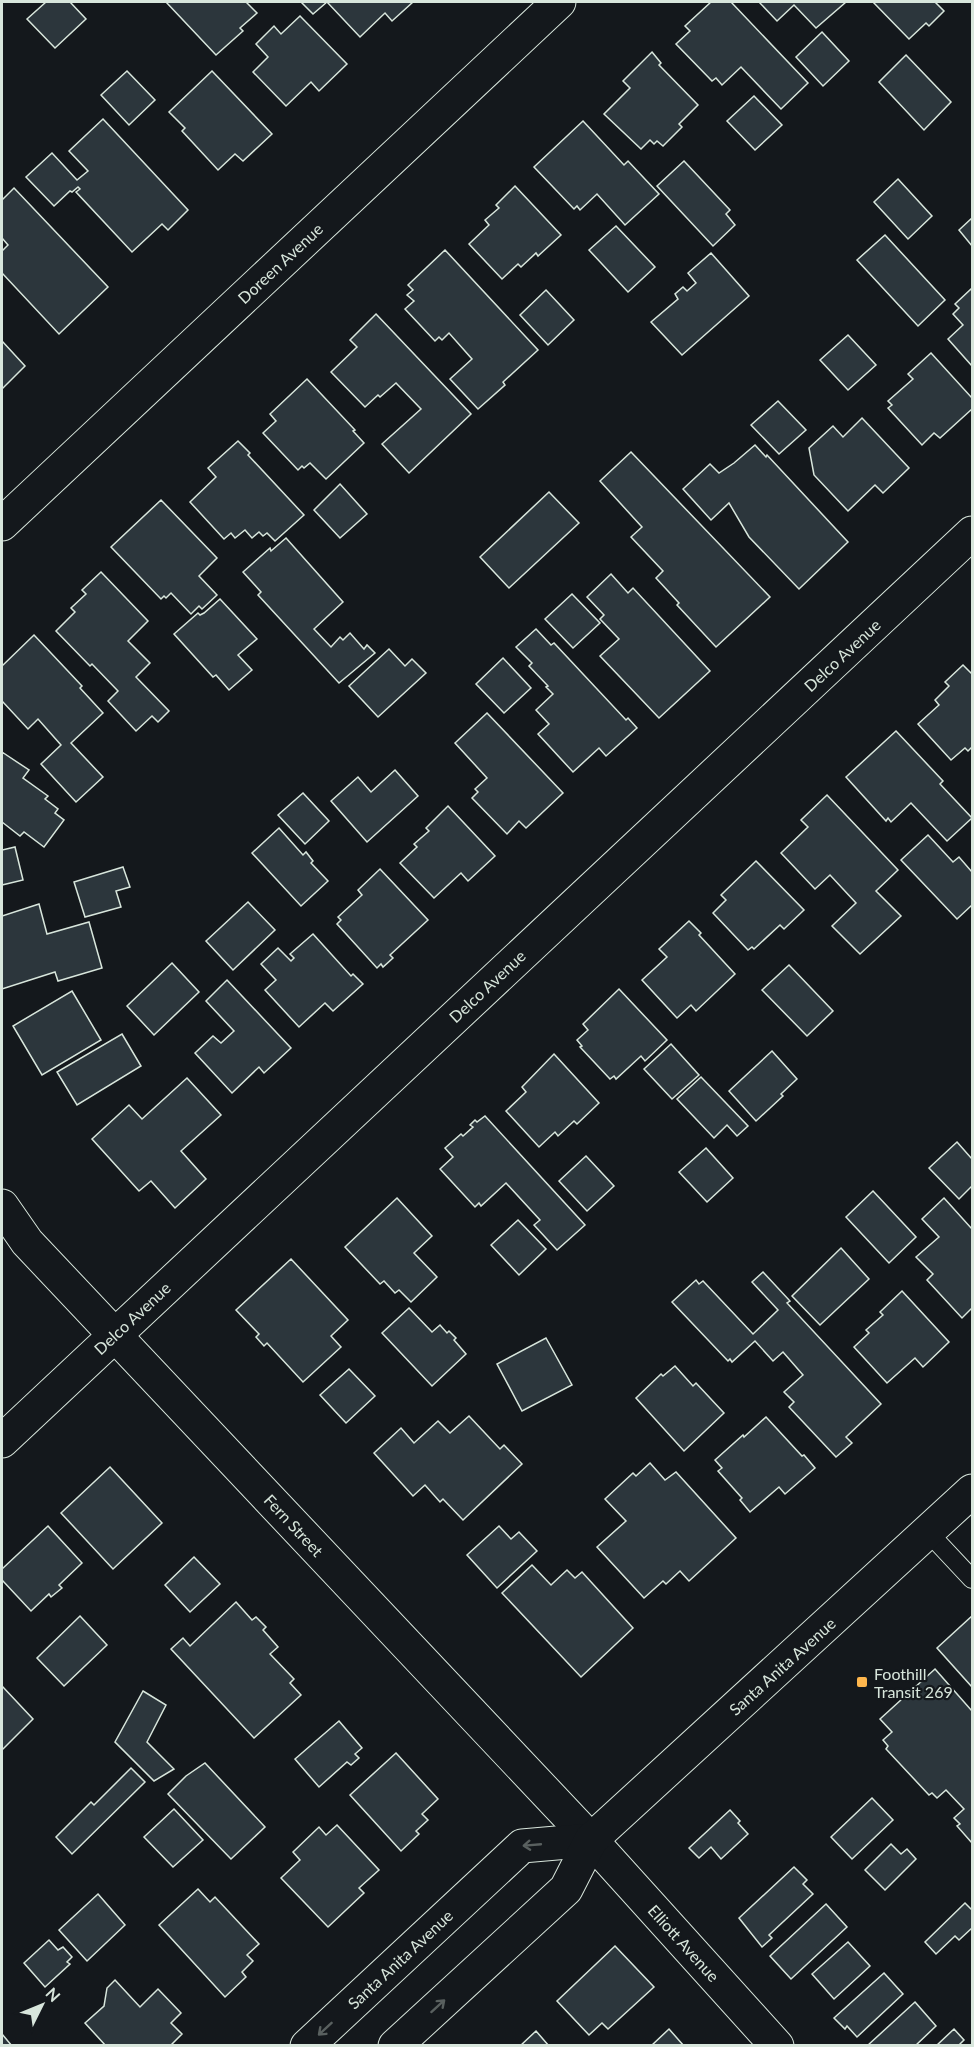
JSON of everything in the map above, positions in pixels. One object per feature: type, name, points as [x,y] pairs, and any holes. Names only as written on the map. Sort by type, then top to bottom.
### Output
[{"type":"street","name":"Doreen Avenue","points":[[2,524],[559,2]]},
{"type":"street","name":"Delco Avenue","points":[[2,1441],[972,533]]},
{"type":"street","name":"Fern Street","points":[[2,1206],[27,1242],[591,1840]]},
{"type":"street","name":"Santa Anita Avenue","points":[[394,2046],[566,1889],[591,1840],[972,1491]]},
{"type":"street","name":"Santa Anita Avenue","points":[[307,2046],[522,1846],[591,1840]]},
{"type":"street","name":"Elliott Avenue","points":[[591,1840],[777,2046]]},
{"type":"lane","points":[[928,1532],[972,1579]]},
{"type":"building","points":[[46,2],[70,2],[86,19],[55,48],[27,19]]},
{"type":"building","points":[[166,2],[246,2],[257,13],[240,28],[243,31],[216,55]]},
{"type":"building","points":[[301,2],[327,2],[313,14]]},
{"type":"building","points":[[327,2],[413,2],[392,21],[385,13],[360,37]]},
{"type":"building","points":[[711,2],[731,2],[808,83],[781,109],[741,67],[722,85],[716,78],[712,81],[676,44],[690,31],[685,26]]},
{"type":"building","points":[[759,2],[846,2],[816,28],[794,5],[777,21]]},
{"type":"building","points":[[873,2],[935,2],[944,11],[929,26],[926,23],[909,39]]},
{"type":"building","points":[[300,16],[347,64],[319,91],[311,82],[286,106],[253,72],[268,57],[256,44],[274,26],[281,34]]},
{"type":"building","points":[[822,32],[849,61],[823,86],[796,57]]},
{"type":"building","points":[[652,52],[661,63],[659,65],[698,105],[679,124],[682,127],[663,146],[657,141],[654,144],[650,140],[641,149],[604,114],[630,88],[623,81]]},
{"type":"building","points":[[906,55],[951,102],[924,130],[879,82]]},
{"type":"building","points":[[127,71],[155,100],[129,125],[101,95]]},
{"type":"building","points":[[212,71],[272,134],[243,161],[235,154],[218,170],[182,131],[185,128],[169,112]]},
{"type":"building","points":[[754,96],[782,125],[755,150],[727,121]]},
{"type":"building","points":[[103,119],[188,210],[168,230],[162,224],[132,252],[76,192],[80,189],[78,187],[70,191],[54,206],[26,177],[52,153],[77,180],[88,171],[69,151]]},
{"type":"building","points":[[583,121],[624,165],[628,161],[659,194],[625,225],[597,194],[580,210],[577,206],[574,209],[534,167]]},
{"type":"building","points":[[684,161],[730,210],[726,214],[735,225],[713,246],[657,186]]},
{"type":"building","points":[[898,179],[932,216],[908,239],[874,202]]},
{"type":"building","points":[[515,186],[561,235],[538,256],[536,253],[521,267],[518,264],[502,279],[469,244],[489,225],[485,220],[499,208],[496,205]]},
{"type":"building","points":[[14,188],[108,287],[59,334],[2,273],[2,251],[8,245],[2,238],[2,200]]},
{"type":"building","points":[[972,218],[972,246],[959,230]]},
{"type":"building","points":[[616,226],[655,267],[628,292],[589,250]]},
{"type":"building","points":[[885,235],[945,300],[918,326],[857,260]]},
{"type":"building","points":[[445,250],[538,350],[503,382],[505,385],[478,409],[450,379],[472,359],[449,333],[442,340],[439,337],[435,341],[405,309],[414,301],[407,295],[413,290],[408,285]]},
{"type":"building","points":[[711,253],[749,296],[682,355],[651,322],[678,299],[675,294],[683,287],[687,291],[696,283],[688,273]]},
{"type":"building","points":[[971,289],[972,366],[948,339],[963,325],[953,314],[959,308],[955,304]]},
{"type":"building","points":[[546,290],[574,320],[548,345],[520,315]]},
{"type":"building","points":[[376,314],[471,414],[409,473],[382,444],[421,409],[396,383],[365,407],[331,372],[357,347],[350,340]]},
{"type":"building","points":[[848,335],[876,365],[848,390],[820,360]]},
{"type":"building","points":[[2,341],[25,366],[2,389]]},
{"type":"building","points":[[931,353],[972,398],[972,409],[940,438],[934,433],[922,445],[888,408],[892,405],[888,401],[913,379],[908,374]]},
{"type":"building","points":[[307,379],[355,430],[353,431],[364,443],[326,479],[310,463],[298,470],[263,433],[276,421],[270,414]]},
{"type":"building","points":[[778,401],[806,430],[779,454],[751,425]]},
{"type":"building","points":[[862,418],[909,468],[883,493],[875,485],[848,511],[814,475],[809,448],[833,426],[843,437]]},
{"type":"building","points":[[238,441],[250,453],[248,455],[304,515],[275,541],[267,533],[263,536],[259,532],[252,538],[245,530],[235,538],[231,533],[224,539],[190,502],[216,477],[208,468]]},
{"type":"building","points":[[755,445],[848,542],[799,589],[749,537],[729,503],[711,520],[683,489],[710,464],[719,473]]},
{"type":"building","points":[[631,452],[770,597],[716,647],[677,605],[679,603],[656,578],[663,571],[631,537],[642,527],[600,481]]},
{"type":"building","points":[[340,484],[367,514],[340,538],[314,510]]},
{"type":"building","points":[[549,492],[579,523],[509,588],[480,557]]},
{"type":"building","points":[[161,500],[217,558],[199,576],[217,595],[202,609],[199,606],[191,614],[171,593],[161,599],[111,547]]},
{"type":"building","points":[[286,538],[343,602],[314,629],[331,647],[340,637],[343,640],[350,633],[364,649],[367,645],[375,653],[339,683],[258,595],[261,592],[243,572],[270,548],[271,551]]},
{"type":"building","points":[[101,572],[148,621],[128,641],[150,663],[136,677],[169,711],[158,722],[152,716],[136,731],[108,701],[118,691],[56,631],[75,612],[71,608],[86,594],[82,590]]},
{"type":"building","points":[[611,574],[628,593],[633,588],[710,671],[659,718],[600,656],[619,639],[600,619],[604,615],[587,597]]},
{"type":"building","points":[[572,594],[600,623],[573,648],[545,619]]},
{"type":"building","points":[[220,599],[257,639],[238,655],[252,670],[229,690],[216,675],[213,677],[174,634],[198,613],[200,615],[204,613]]},
{"type":"building","points":[[536,629],[551,645],[554,643],[626,720],[628,718],[637,728],[606,756],[599,748],[573,772],[538,734],[549,724],[536,710],[553,694],[529,666],[532,663],[516,647]]},
{"type":"building","points":[[34,635],[82,686],[80,688],[103,713],[71,743],[103,777],[76,802],[41,764],[61,745],[38,719],[28,729],[2,701],[2,666]]},
{"type":"building","points":[[389,649],[405,666],[412,659],[426,673],[378,717],[349,686]]},
{"type":"building","points":[[503,658],[531,688],[504,713],[476,684]]},
{"type":"building","points":[[963,665],[972,674],[972,747],[968,751],[965,748],[951,760],[918,724],[939,705],[935,700],[949,686],[945,682]]},
{"type":"building","points":[[487,713],[563,793],[526,828],[519,821],[507,834],[472,798],[478,792],[475,789],[487,778],[455,743]]},
{"type":"building","points":[[896,731],[943,781],[940,784],[972,818],[947,841],[911,803],[891,822],[888,818],[886,821],[846,777]]},
{"type":"building","points":[[2,752],[29,770],[23,778],[48,796],[45,799],[58,809],[55,813],[64,820],[44,847],[24,832],[20,836],[2,822]]},
{"type":"building","points":[[395,770],[418,796],[367,842],[331,801],[358,777],[371,792]]},
{"type":"building","points":[[303,793],[329,821],[305,844],[278,815]]},
{"type":"building","points":[[827,795],[898,870],[876,891],[901,916],[860,954],[832,926],[856,903],[830,875],[815,889],[781,853],[808,827],[801,820]]},
{"type":"building","points":[[448,806],[495,856],[468,881],[461,873],[434,898],[400,863],[417,847],[414,844],[429,831],[426,828]]},
{"type":"building","points":[[279,828],[303,855],[306,852],[313,861],[311,863],[328,881],[301,906],[252,853]]},
{"type":"building","points":[[928,835],[953,862],[959,857],[972,872],[972,905],[957,919],[901,860]]},
{"type":"building","points":[[15,847],[23,880],[2,885],[2,850]]},
{"type":"building","points":[[756,861],[804,910],[784,929],[780,925],[754,949],[752,947],[748,950],[713,913],[726,900],[721,895]]},
{"type":"building","points":[[123,867],[130,887],[116,891],[121,907],[85,917],[74,882]]},
{"type":"building","points":[[380,869],[428,920],[390,955],[393,958],[383,967],[381,964],[377,968],[337,924],[341,920],[338,917],[362,895],[358,890]]},
{"type":"building","points":[[248,902],[275,930],[233,970],[206,941]]},
{"type":"building","points":[[39,904],[47,934],[89,922],[102,968],[58,981],[55,972],[2,989],[2,916]]},
{"type":"building","points":[[689,921],[735,974],[696,1011],[691,1005],[677,1018],[642,980],[667,957],[659,949]]},
{"type":"building","points":[[313,934],[351,976],[353,974],[363,984],[333,1011],[325,1003],[299,1027],[265,990],[276,980],[261,964],[278,948],[291,961],[294,958],[290,954]]},
{"type":"building","points":[[172,963],[199,992],[154,1035],[127,1006]]},
{"type":"building","points":[[789,965],[833,1011],[807,1036],[762,990]]},
{"type":"building","points":[[227,980],[291,1048],[264,1073],[259,1067],[232,1093],[195,1053],[213,1036],[221,1043],[234,1031],[206,1001]]},
{"type":"building","points":[[619,989],[667,1040],[645,1061],[641,1056],[616,1079],[614,1076],[610,1079],[580,1047],[582,1046],[577,1040],[588,1030],[583,1024]]},
{"type":"building","points":[[72,991],[101,1040],[42,1075],[13,1026]]},
{"type":"building","points":[[122,1034],[141,1066],[77,1105],[57,1072]]},
{"type":"building","points":[[671,1044],[699,1075],[672,1099],[644,1069]]},
{"type":"building","points":[[772,1051],[797,1079],[781,1094],[783,1096],[756,1121],[729,1091]]},
{"type":"building","points":[[554,1054],[599,1103],[577,1124],[574,1121],[558,1136],[555,1132],[539,1147],[506,1111],[526,1092],[522,1087]]},
{"type":"building","points":[[701,1077],[748,1126],[737,1136],[727,1125],[714,1138],[677,1099]]},
{"type":"building","points":[[187,1078],[221,1115],[181,1151],[206,1179],[175,1208],[151,1181],[139,1191],[92,1139],[129,1105],[142,1119]]},
{"type":"building","points":[[485,1116],[585,1225],[557,1250],[534,1225],[540,1220],[506,1183],[481,1206],[479,1203],[475,1207],[440,1169],[453,1157],[445,1148],[473,1127],[470,1125],[475,1120],[477,1122]]},
{"type":"building","points":[[957,1142],[972,1159],[972,1186],[959,1199],[929,1168]]},
{"type":"building","points":[[706,1148],[733,1178],[707,1202],[679,1172]]},
{"type":"building","points":[[586,1156],[614,1186],[587,1211],[559,1181]]},
{"type":"building","points":[[873,1191],[916,1237],[889,1263],[846,1217]]},
{"type":"building","points":[[397,1198],[432,1236],[414,1253],[437,1277],[411,1302],[399,1290],[395,1293],[384,1281],[380,1284],[345,1247]]},
{"type":"building","points":[[944,1198],[972,1229],[972,1308],[962,1318],[927,1280],[933,1274],[916,1257],[939,1237],[922,1219]]},
{"type":"building","points":[[518,1220],[546,1249],[519,1275],[491,1245]]},
{"type":"building","points":[[841,1248],[869,1279],[820,1325],[792,1296]]},
{"type":"building","points":[[291,1259],[348,1320],[331,1336],[341,1347],[303,1382],[267,1343],[264,1346],[256,1337],[259,1334],[236,1310]]},
{"type":"building","points":[[763,1272],[790,1301],[787,1303],[881,1404],[846,1437],[852,1443],[836,1457],[789,1407],[794,1402],[784,1392],[803,1375],[783,1352],[773,1361],[755,1341],[732,1362],[730,1359],[728,1361],[672,1302],[696,1280],[699,1284],[703,1281],[753,1334],[778,1310],[752,1282]]},
{"type":"building","points":[[902,1291],[949,1342],[923,1367],[915,1358],[887,1383],[854,1347],[869,1333],[866,1330],[883,1315],[880,1312]]},
{"type":"building","points":[[409,1308],[432,1332],[440,1325],[447,1333],[449,1331],[466,1354],[432,1386],[382,1333]]},
{"type":"building","points":[[546,1338],[572,1385],[522,1411],[497,1364]]},
{"type":"building","points":[[675,1366],[693,1386],[696,1383],[724,1413],[684,1451],[636,1398],[661,1374],[663,1376]]},
{"type":"building","points":[[349,1369],[375,1396],[346,1423],[320,1395]]},
{"type":"building","points":[[469,1416],[500,1449],[504,1445],[522,1464],[463,1520],[443,1499],[440,1502],[425,1485],[413,1496],[374,1453],[401,1428],[414,1443],[438,1421],[450,1433]]},
{"type":"building","points":[[766,1417],[815,1468],[785,1494],[779,1487],[750,1512],[740,1500],[742,1498],[718,1471],[722,1468],[715,1460]]},
{"type":"building","points":[[650,1463],[665,1480],[676,1472],[736,1538],[689,1581],[680,1571],[666,1584],[663,1581],[644,1598],[597,1547],[626,1521],[605,1499],[633,1473],[636,1476]]},
{"type":"building","points":[[110,1467],[162,1523],[113,1569],[61,1513]]},
{"type":"building","points":[[48,1526],[82,1563],[59,1585],[62,1588],[51,1597],[49,1594],[31,1611],[2,1580],[2,1569]]},
{"type":"building","points":[[499,1526],[511,1539],[519,1532],[537,1551],[497,1588],[467,1555]]},
{"type":"building","points":[[194,1557],[220,1584],[190,1612],[165,1585]]},
{"type":"building","points":[[532,1565],[551,1585],[567,1570],[575,1578],[582,1572],[633,1628],[581,1677],[502,1593]]},
{"type":"building","points":[[236,1602],[252,1620],[256,1617],[266,1627],[263,1630],[278,1647],[270,1654],[294,1679],[290,1683],[301,1695],[254,1738],[171,1649],[183,1638],[190,1646]]},
{"type":"building","points":[[80,1616],[107,1645],[64,1686],[37,1658]]},
{"type":"building","points":[[972,1616],[972,1687],[937,1648]]},
{"type":"building","points":[[935,1669],[972,1711],[972,1843],[957,1826],[960,1824],[954,1818],[964,1809],[946,1790],[937,1798],[932,1793],[929,1795],[886,1749],[888,1746],[883,1740],[892,1732],[880,1719]]},
{"type":"building","points":[[2,1686],[33,1719],[2,1750]]},
{"type":"building","points":[[143,1691],[166,1705],[147,1742],[174,1769],[154,1781],[115,1742]]},
{"type":"building","points":[[339,1721],[362,1748],[355,1754],[359,1758],[351,1765],[347,1762],[319,1787],[295,1759]]},
{"type":"building","points":[[396,1753],[438,1799],[422,1814],[428,1820],[416,1831],[419,1834],[401,1851],[350,1795]]},
{"type":"building","points":[[205,1763],[265,1827],[231,1859],[168,1794],[186,1776]]},
{"type":"building","points":[[131,1768],[145,1782],[72,1854],[56,1837],[91,1802],[94,1805]]},
{"type":"building","points":[[872,1798],[893,1820],[852,1859],[831,1837]]},
{"type":"building","points":[[174,1809],[203,1840],[173,1867],[144,1837]]},
{"type":"building","points":[[730,1810],[748,1834],[721,1859],[711,1847],[699,1858],[689,1848]]},
{"type":"building","points":[[337,1825],[379,1870],[359,1888],[364,1893],[328,1927],[281,1878],[300,1860],[293,1852],[319,1827],[326,1835]]},
{"type":"building","points":[[891,1844],[901,1854],[907,1849],[916,1859],[885,1890],[865,1870]]},
{"type":"building","points":[[794,1867],[807,1880],[803,1884],[813,1894],[769,1935],[772,1938],[762,1947],[739,1918]]},
{"type":"building","points":[[198,1889],[210,1902],[215,1897],[259,1944],[247,1955],[253,1961],[242,1972],[246,1977],[225,1997],[159,1925]]},
{"type":"building","points":[[98,1894],[125,1925],[87,1961],[59,1930]]},
{"type":"building","points":[[965,1903],[972,1910],[972,1928],[959,1940],[955,1936],[936,1954],[925,1942]]},
{"type":"building","points":[[826,1904],[847,1927],[791,1979],[770,1956]]},
{"type":"building","points":[[49,1940],[58,1950],[63,1947],[72,1957],[67,1962],[70,1964],[45,1987],[24,1963]]},
{"type":"building","points":[[848,1942],[870,1966],[834,1999],[812,1974]]},
{"type":"building","points":[[615,1946],[654,1987],[608,2029],[602,2023],[589,2035],[557,2001]]},
{"type":"building","points":[[884,1973],[903,1994],[857,2037],[847,2026],[845,2029],[834,2018]]},
{"type":"building","points":[[115,1980],[140,2007],[158,1989],[181,2013],[171,2023],[182,2034],[170,2046],[106,2046],[85,2023],[104,2006],[107,1988]]},
{"type":"building","points":[[915,2002],[936,2026],[915,2046],[867,2046]]},
{"type":"building","points":[[669,2029],[684,2046],[651,2046]]},
{"type":"building","points":[[954,2029],[964,2040],[960,2044],[962,2046],[936,2046]]},
{"type":"building","points":[[536,2031],[549,2046],[520,2046]]},
{"type":"building","points":[[2,2034],[12,2046],[2,2046]]},
{"type":"place","name":"Foothill Transit 269","points":[[862,1682]]}]
